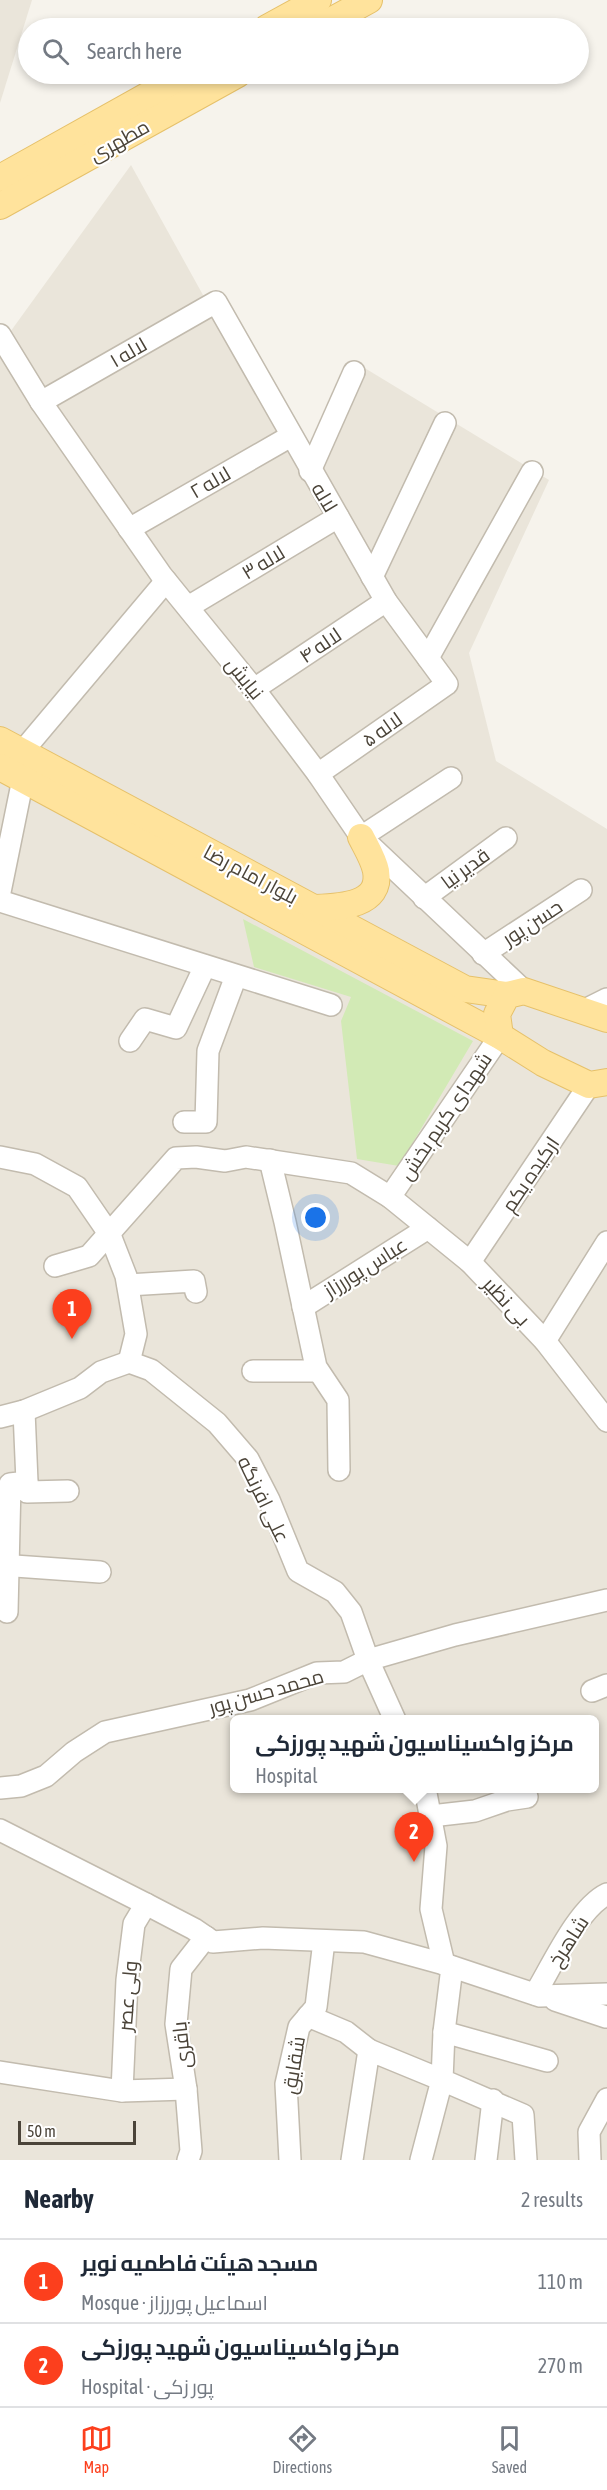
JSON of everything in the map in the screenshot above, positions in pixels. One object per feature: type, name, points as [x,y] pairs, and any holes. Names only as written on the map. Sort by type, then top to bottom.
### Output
[{"type":"main road","points":[[285,18],[318,0]]},
{"type":"main road","points":[[336,18],[369,0]]},
{"type":"main road","name":"مطهری","points":[[0,178],[168,84]]},
{"type":"main road","name":"مطهری","points":[[0,206],[220,84]]},
{"type":"main road","name":"بلوار امام رضا","points":[[0,740],[465,989],[515,993],[607,1019]]},
{"type":"main road","name":"بلوار امام رضا","points":[[0,767],[500,1036],[543,1063],[601,1088]]},
{"type":"main road","points":[[314,908],[338,907],[367,899],[376,886],[376,870],[361,837]]},
{"type":"main road","points":[[500,1036],[497,1014],[515,993]]},
{"type":"street","name":"لاله ۱","points":[[40,402],[216,302]]},
{"type":"street","name":"لاله","points":[[216,302],[310,471],[386,601],[447,684]]},
{"type":"street","name":"نیایش","points":[[0,335],[40,402],[166,581],[254,689],[318,774],[361,837],[483,954],[515,993]]},
{"type":"street","points":[[310,471],[354,372]]},
{"type":"street","points":[[372,577],[445,423]]},
{"type":"street","name":"لاله ۲","points":[[129,529],[291,436]]},
{"type":"street","points":[[428,658],[532,472]]},
{"type":"street","name":"لاله ۳","points":[[188,607],[338,518]]},
{"type":"street","points":[[22,752],[166,581]]},
{"type":"street","name":"لاله ۴","points":[[254,689],[386,601]]},
{"type":"street","name":"لاله ۵","points":[[318,774],[447,684]]},
{"type":"street","points":[[361,837],[451,778]]},
{"type":"street","points":[[0,892],[23,779]]},
{"type":"street","name":"قدیر نیا","points":[[424,898],[506,838]]},
{"type":"street","name":"حسن پور","points":[[483,954],[581,890]]},
{"type":"street","points":[[0,901],[331,1005]]},
{"type":"street","points":[[130,1041],[145,1019],[176,1028],[205,966]]},
{"type":"street","points":[[184,1122],[206,1122],[208,1051],[236,976]]},
{"type":"street","points":[[583,1011],[607,999]]},
{"type":"street","name":"شهدای کریم بخش","points":[[390,1197],[500,1036]]},
{"type":"street","name":"ارکیده یکم","points":[[470,1262],[601,1088]]},
{"type":"street","points":[[0,1157],[35,1164],[77,1187],[110,1234],[128,1285],[136,1334],[129,1362],[101,1372],[80,1388],[24,1411],[0,1417]]},
{"type":"street","name":"بی نظیر","points":[[110,1234],[176,1158],[196,1157],[225,1161],[246,1157],[351,1173],[390,1197],[470,1262],[545,1341],[607,1420]]},
{"type":"street","points":[[270,1160],[318,1371],[338,1400],[339,1470]]},
{"type":"street","name":"عباس پوررزاز","points":[[303,1306],[428,1228]]},
{"type":"street","points":[[55,1266],[89,1256],[110,1234]]},
{"type":"street","points":[[545,1341],[607,1242]]},
{"type":"street","points":[[128,1285],[194,1281],[196,1293]]},
{"type":"street","name":"علی افرنگه","points":[[129,1362],[152,1370],[217,1423],[248,1459],[269,1500],[298,1571],[335,1592],[351,1612],[368,1660],[393,1715]]},
{"type":"street","points":[[253,1371],[318,1371]]},
{"type":"street","points":[[24,1411],[27,1492],[68,1491]]},
{"type":"street","points":[[7,1612],[4,1564],[10,1484],[27,1482]]},
{"type":"street","points":[[4,1564],[100,1572]]},
{"type":"street","name":"محمد حسن پور","points":[[0,1788],[21,1786],[46,1776],[74,1752],[105,1731],[249,1700],[317,1673],[344,1672],[368,1660],[455,1635],[607,1600]]},
{"type":"street","points":[[421,2160],[442,2080],[448,1965],[431,1909],[436,1846],[426,1793]]},
{"type":"street","points":[[431,1816],[475,1811],[507,1800],[528,1797]]},
{"type":"street","points":[[0,1830],[146,1904],[213,1942],[263,1938],[364,1942],[448,1965],[607,2015]]},
{"type":"street","name":"شاهرخ","points":[[538,1995],[576,1926],[596,1900],[607,1894]]},
{"type":"street","name":"ولی عصر","points":[[122,2091],[127,1980],[134,1924],[146,1904]]},
{"type":"street","name":"باقری","points":[[188,2160],[191,2151],[186,2089],[176,2024],[181,1969],[206,1937]]},
{"type":"street","name":"شقایق","points":[[290,2160],[286,2084],[299,2026],[316,2007],[324,1941]]},
{"type":"street","points":[[538,1995],[607,1994]]},
{"type":"street","points":[[308,2016],[346,2032],[369,2050],[493,2100],[523,2115],[526,2160]]},
{"type":"street","points":[[444,2032],[547,2061]]},
{"type":"street","points":[[352,2160],[369,2050]]},
{"type":"street","points":[[0,2072],[122,2091],[186,2089]]},
{"type":"street","points":[[584,2144],[607,2099]]},
{"type":"street","points":[[486,2160],[493,2100]]},
{"type":"shaded area","points":[[0,0],[32,0],[26,18],[18,18],[18,45],[0,103]]},
{"type":"shaded area","points":[[131,165],[301,472],[363,367],[549,480],[469,653],[496,761],[607,829],[607,2160],[0,2160],[0,346]]},
{"type":"green space","points":[[243,919],[473,1041],[399,1166],[357,1159],[341,1021],[351,997],[254,967]]},
{"type":"place","name":"مسجد هیئت فاطمیه نویر","points":[[72,1339]]},
{"type":"place","name":"مرکز واکسیناسیون شهید پورزکی","points":[[414,1862]]}]
